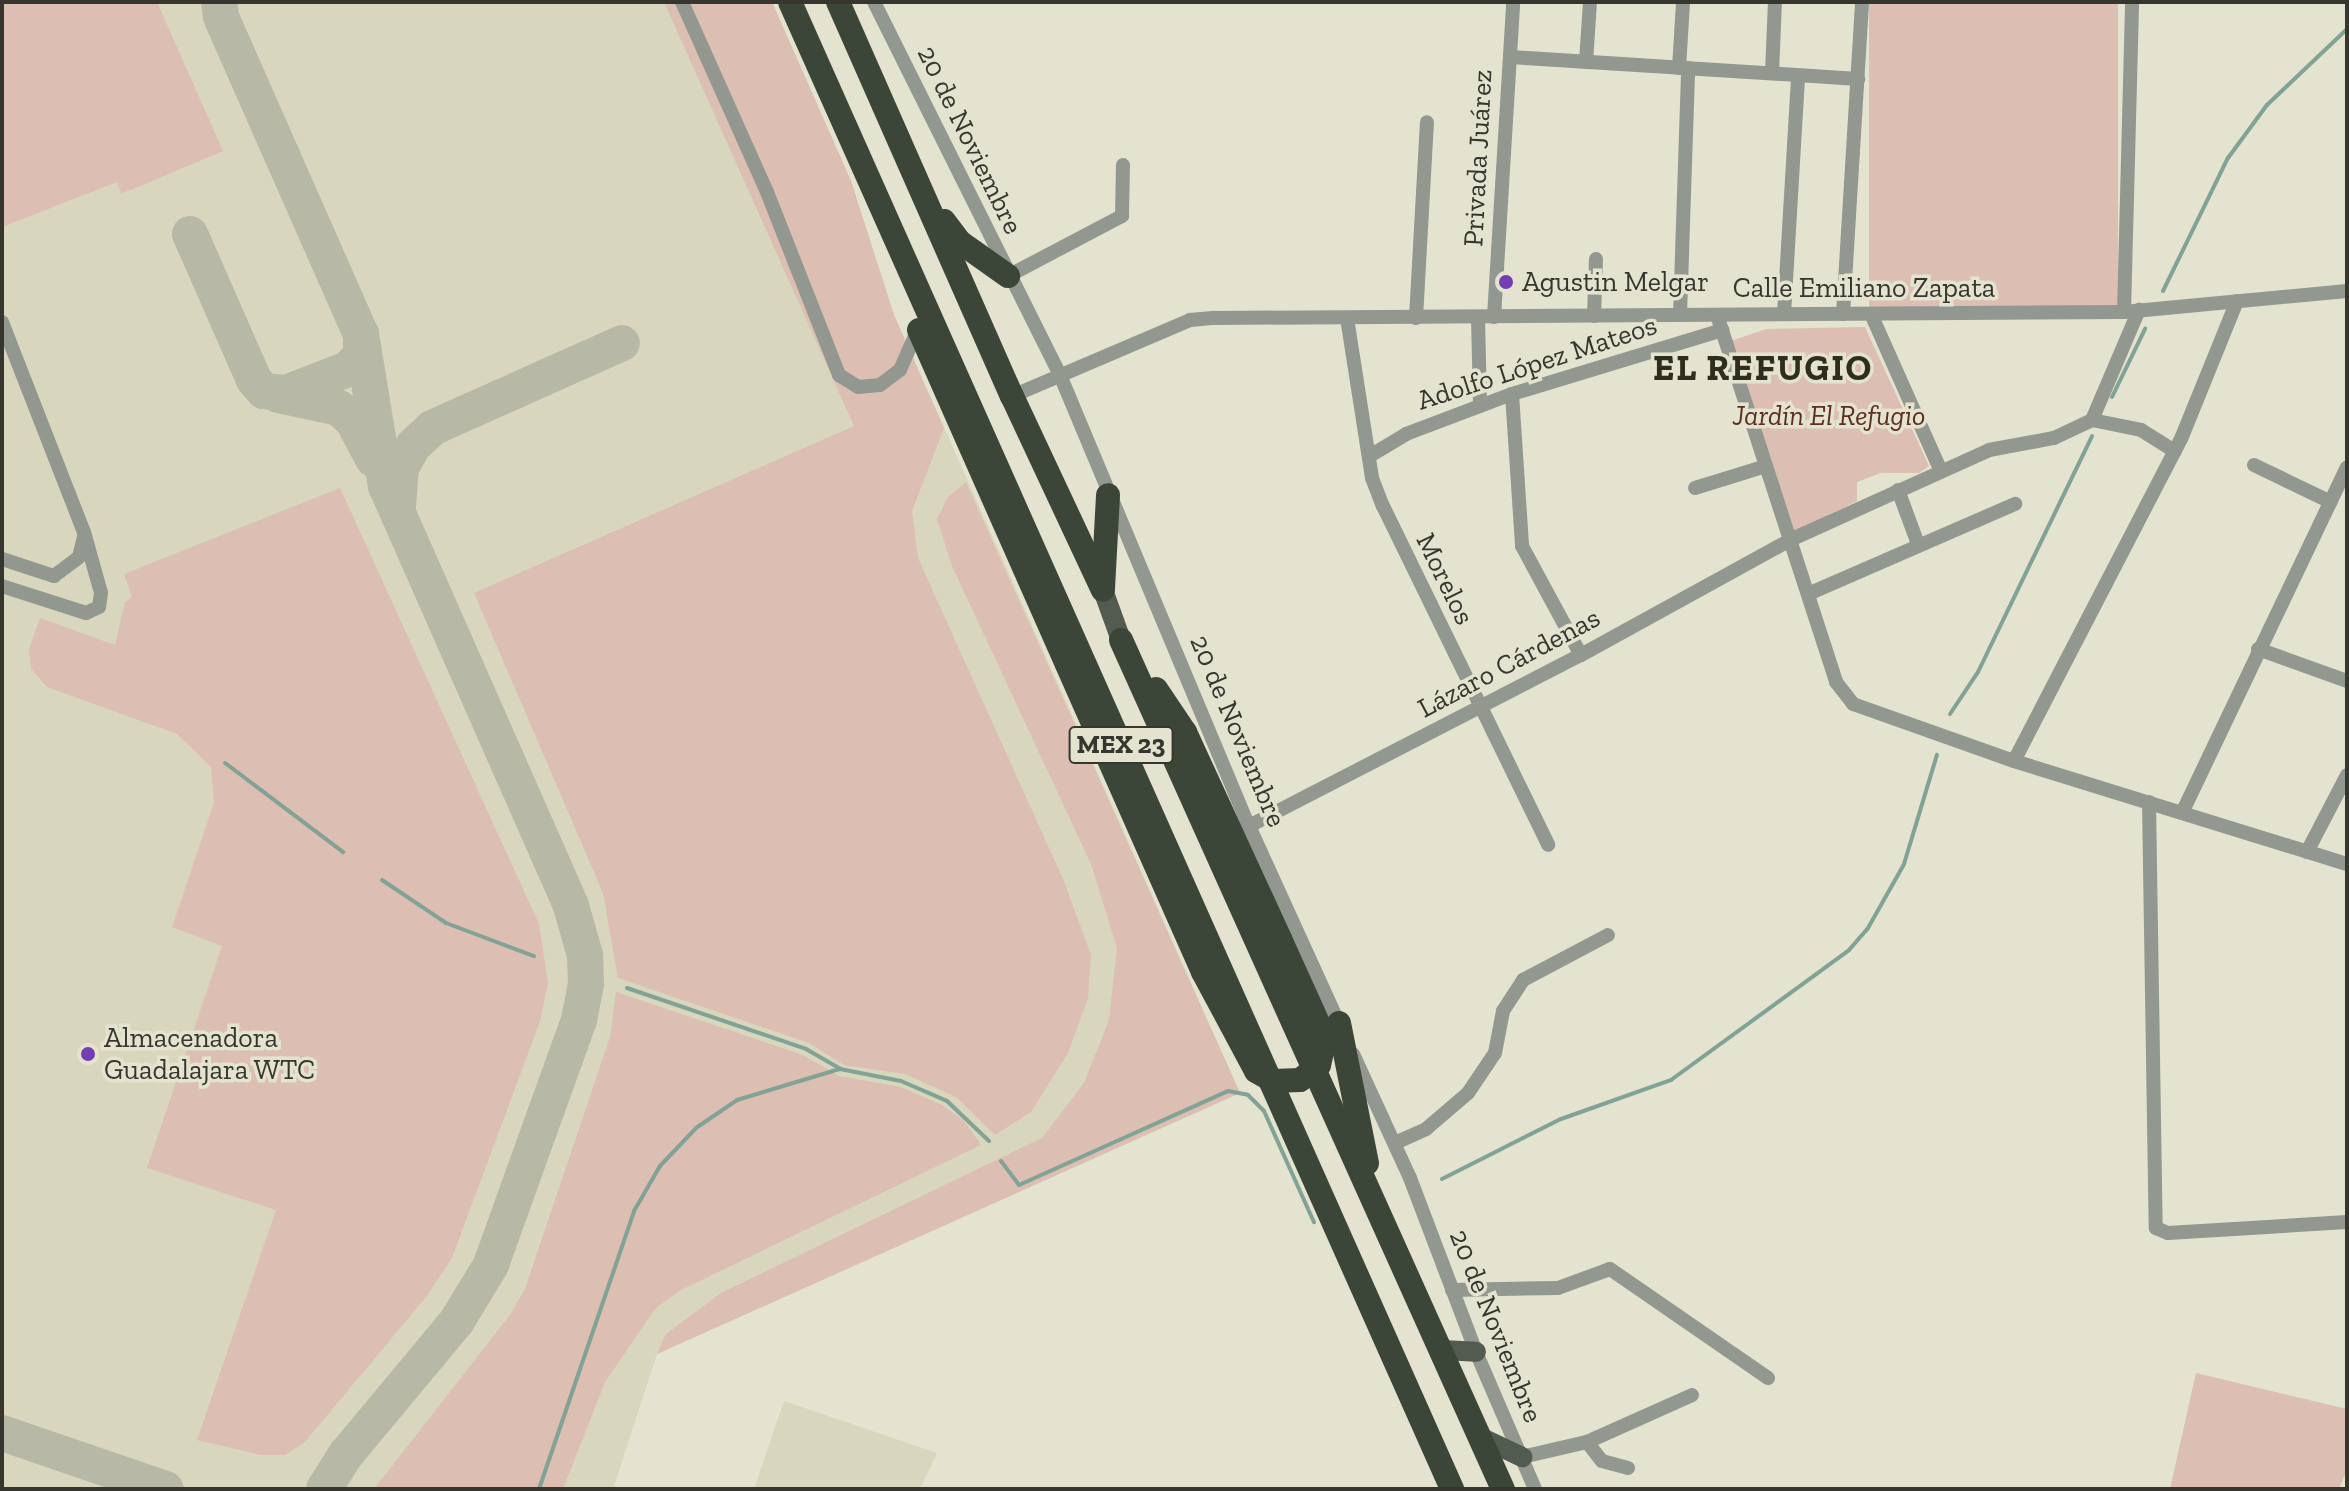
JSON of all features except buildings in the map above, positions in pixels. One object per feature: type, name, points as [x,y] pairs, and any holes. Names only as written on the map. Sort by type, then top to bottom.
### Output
[{"type":"highway","name":"MEX 23","points":[[790,2],[1452,1489]]},
{"type":"highway","name":"MEX 23","points":[[838,2],[1012,396],[1103,590]]},
{"type":"highway","points":[[868,175],[918,329],[1203,972],[1256,1071],[1273,1081],[1300,1080],[1319,1065],[1325,1038],[1185,732],[1121,640]]},
{"type":"highway","points":[[919,185],[960,242],[1008,276]]},
{"type":"highway","points":[[1103,590],[1108,495]]},
{"type":"highway","name":"MEX 23","points":[[1121,640],[1503,1489]]},
{"type":"highway","points":[[1339,1023],[1376,1208]]},
{"type":"main road","name":"MEX 23","points":[[1103,590],[1121,640]]},
{"type":"main road","points":[[1442,1350],[1476,1352]]},
{"type":"main road","points":[[1480,1437],[1522,1457]]},
{"type":"street","points":[[682,2],[761,178],[839,375],[858,387],[880,385],[900,370],[918,329]]},
{"type":"street","name":"20 de Noviembre","points":[[874,2],[1060,375],[1249,826],[1395,1143],[1476,1352],[1535,1489]]},
{"type":"street","name":"Privada Juárez","points":[[1494,317],[1513,2]]},
{"type":"street","points":[[1586,62],[1590,2]]},
{"type":"street","points":[[1680,315],[1683,2]]},
{"type":"street","points":[[1772,73],[1775,2]]},
{"type":"street","points":[[1843,314],[1862,2]]},
{"type":"street","points":[[2132,2],[2131,311],[2092,420],[2141,430],[2175,451]]},
{"type":"street","points":[[1510,57],[1858,79]]},
{"type":"street","points":[[1784,314],[1798,75]]},
{"type":"street","points":[[1416,318],[1427,122]]},
{"type":"street","points":[[1008,276],[1122,216],[1123,165]]},
{"type":"street","points":[[1594,316],[1596,259]]},
{"type":"street","name":"Calle Emiliano Zapata","points":[[1012,396],[1190,320],[2131,311],[2347,291]]},
{"type":"street","points":[[2014,761],[2175,451],[2237,301]]},
{"type":"street","points":[[1871,314],[1941,471]]},
{"type":"street","points":[[1717,315],[1836,682],[1853,704],[2014,761],[2347,864]]},
{"type":"street","points":[[1478,317],[1480,406]]},
{"type":"street","name":"Morelos","points":[[1347,318],[1373,454],[1372,478],[1400,549],[1548,845]]},
{"type":"street","points":[[2,322],[101,583],[95,611],[86,613],[2,586]]},
{"type":"street","name":"Adolfo López Mateos","points":[[1373,454],[1406,434],[1512,394],[1722,330]]},
{"type":"street","points":[[1512,394],[1522,546],[1581,655]]},
{"type":"street","name":"Lázaro Cárdenas","points":[[1249,826],[1581,655],[1790,540],[1989,450],[2054,438],[2092,420]]},
{"type":"street","points":[[2254,465],[2331,502]]},
{"type":"street","points":[[1695,488],[1766,466]]},
{"type":"street","points":[[2182,813],[2347,467]]},
{"type":"street","points":[[1898,490],[1918,544]]},
{"type":"street","points":[[1808,594],[2015,504]]},
{"type":"street","points":[[2,559],[54,576],[79,557],[84,532]]},
{"type":"street","points":[[2258,649],[2347,681]]},
{"type":"street","points":[[2307,852],[2347,775]]},
{"type":"street","points":[[2149,802],[2156,1228],[2168,1233],[2347,1222]]},
{"type":"street","points":[[1395,1143],[1426,1129],[1468,1093],[1495,1053],[1503,1011],[1523,980],[1608,935]]},
{"type":"street","points":[[1452,1290],[1558,1288],[1610,1269],[1768,1378]]},
{"type":"street","points":[[1522,1457],[1587,1442],[1692,1395]]},
{"type":"street","points":[[1587,1442],[1602,1461],[1628,1468]]},
{"type":"shaded area","points":[[2,2],[772,2],[851,181],[894,315],[1240,1093],[657,1354],[613,1489],[2,1489]]},
{"type":"shaded area","points":[[784,1401],[937,1453],[920,1489],[754,1489]]},
{"type":"green space","points":[[2,2],[157,2],[223,151],[131,190],[121,193],[117,182],[2,227]]},
{"type":"green space","points":[[664,2],[772,2],[851,181],[894,315],[944,428],[912,511],[918,558],[1063,879],[1091,955],[1088,998],[1068,1053],[1031,1112],[995,1135],[956,1097],[905,1074],[844,1065],[809,1043],[618,978],[603,893],[474,593],[854,426]]},
{"type":"green space","points":[[1869,2],[2118,2],[2118,307],[1869,307]]},
{"type":"green space","name":"Jardín El Refugio","points":[[1865,327],[1929,466],[1919,473],[1881,473],[1857,482],[1857,501],[1795,532],[1731,341],[1766,329]]},
{"type":"green space","points":[[966,482],[1240,1093],[657,1354],[666,1334],[721,1293],[1042,1138],[1084,1083],[1109,1020],[1117,948],[1091,864],[952,566],[937,519],[948,497]]},
{"type":"green space","points":[[340,488],[539,924],[548,983],[540,1021],[452,1258],[426,1297],[304,1443],[285,1455],[261,1455],[197,1440],[276,1210],[147,1168],[222,946],[172,927],[214,803],[211,767],[177,734],[47,687],[31,669],[29,649],[40,618],[115,645],[125,602],[132,597],[124,574]]},
{"type":"green space","points":[[616,992],[803,1055],[839,1076],[901,1087],[944,1106],[965,1122],[981,1145],[679,1291],[655,1309],[605,1382],[563,1489],[374,1489],[510,1315],[525,1289],[610,1037]]},
{"type":"green space","points":[[2196,1373],[2347,1409],[2347,1469],[2339,1489],[2170,1489]]},
{"type":"waterway","points":[[2163,291],[2228,158],[2267,105],[2347,29]]},
{"type":"waterway","points":[[2112,397],[2145,329]]},
{"type":"waterway","points":[[1950,714],[1978,672],[2092,436]]},
{"type":"waterway","points":[[1442,1179],[1561,1119],[1671,1080],[1849,950],[1868,928],[1904,864],[1937,755]]},
{"type":"waterway","points":[[225,763],[343,852]]},
{"type":"waterway","points":[[382,880],[446,923],[534,956]]},
{"type":"waterway","points":[[627,988],[806,1049],[840,1069],[901,1081],[947,1101],[989,1141]]},
{"type":"waterway","points":[[539,1489],[634,1211],[660,1166],[696,1128],[737,1100],[840,1069]]},
{"type":"waterway","points":[[1001,1161],[1019,1185],[1228,1091],[1248,1095],[1264,1111],[1314,1222]]},
{"type":"taxiway","points":[[219,2],[221,17],[361,334],[386,486],[571,906],[585,955],[586,984],[579,1020],[491,1265],[457,1321],[346,1454],[324,1489]]},
{"type":"taxiway","points":[[190,234],[254,380],[264,391],[286,393],[348,369],[361,355],[361,334]]},
{"type":"taxiway","points":[[398,507],[401,468],[413,446],[432,428],[622,343]]},
{"type":"taxiway","points":[[278,395],[339,408],[353,421],[373,459]]},
{"type":"taxiway","points":[[2,1433],[166,1489]]},
{"type":"place","name":"Agustin Melgar","points":[[1506,282]]},
{"type":"place","name":"Almacenadora Guadalajara WTC","points":[[88,1054]]},
{"type":"district","name":"EL REFUGIO","points":[[1763,368]]}]
